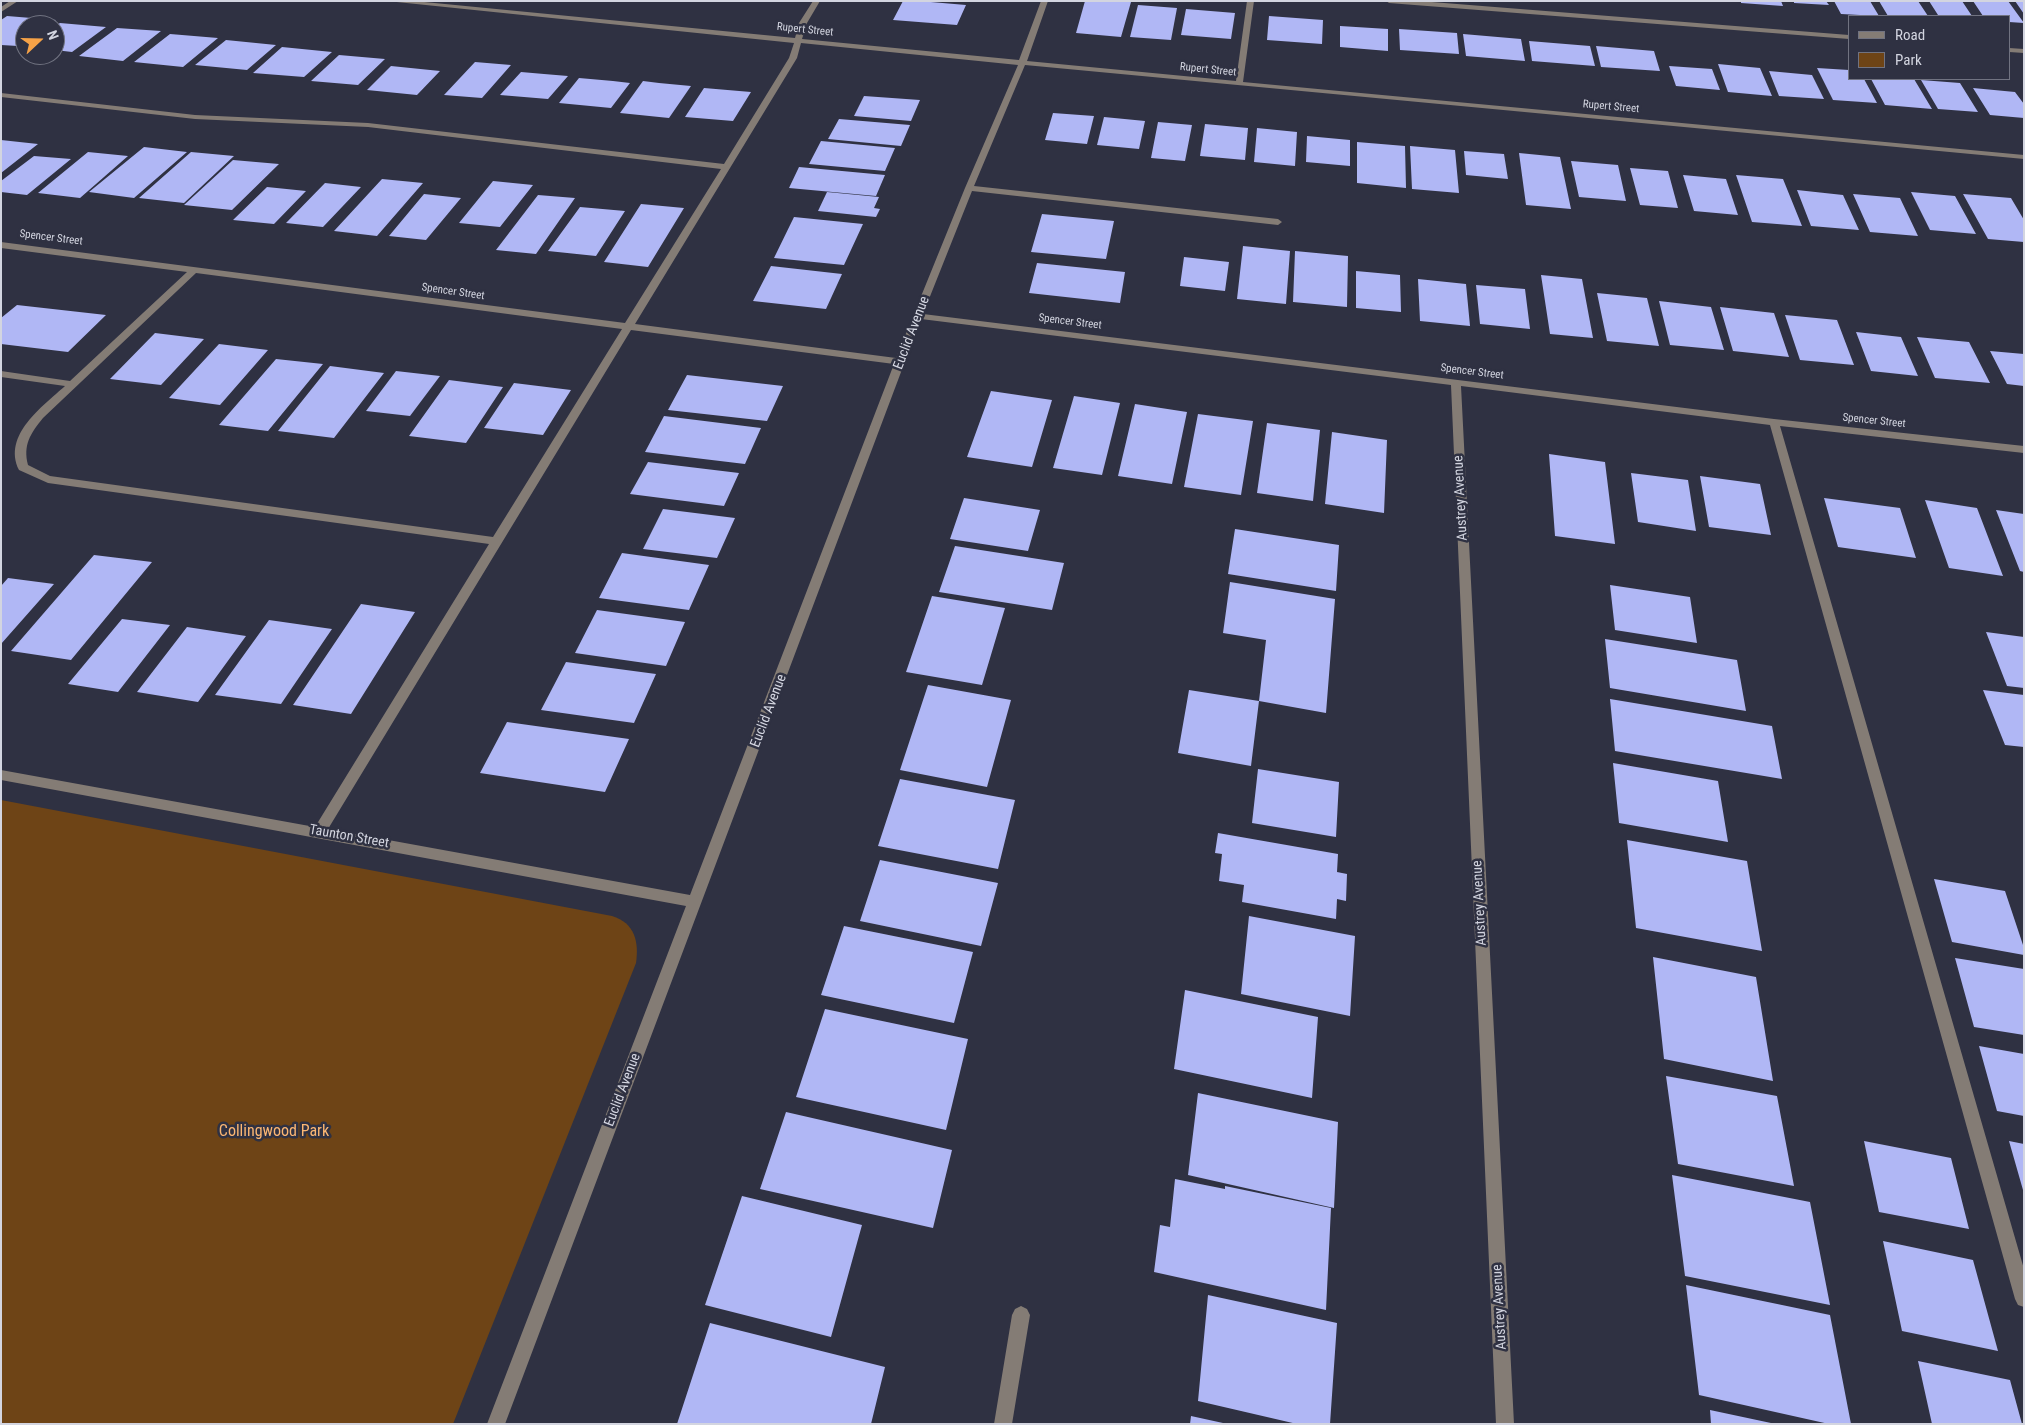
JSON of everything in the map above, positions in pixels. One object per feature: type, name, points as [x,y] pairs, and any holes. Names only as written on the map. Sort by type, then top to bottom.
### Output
[{"type":"street","points":[[1,10],[15,1]]},
{"type":"street","name":"Rupert Street","points":[[390,1],[1239,84],[2024,156]]},
{"type":"street","points":[[319,832],[793,58],[803,23],[817,1]]},
{"type":"street","name":"Euclid Avenue","points":[[496,1424],[918,316],[968,188],[1023,63],[1046,1]]},
{"type":"street","points":[[1239,84],[1251,1]]},
{"type":"street","points":[[1389,1],[1848,37]]},
{"type":"street","points":[[2010,50],[2024,51]]},
{"type":"street","points":[[1,95],[195,117],[368,125],[727,167]]},
{"type":"street","points":[[968,188],[1278,222]]},
{"type":"street","name":"Spencer Street","points":[[1,245],[195,269],[627,328],[901,362]]},
{"type":"street","points":[[195,269],[39,416],[22,438],[19,452],[23,467],[48,479],[495,542]]},
{"type":"street","name":"Spencer Street","points":[[918,316],[1774,422],[2024,450]]},
{"type":"street","points":[[1,374],[71,384]]},
{"type":"street","name":"Austrey Avenue","points":[[1456,382],[1506,1424]]},
{"type":"street","points":[[1774,422],[2024,1299]]},
{"type":"street","name":"Taunton Street","points":[[1,775],[696,902]]},
{"type":"street","points":[[1003,1424],[1021,1315]]},
{"type":"green space","name":"Collingwood Park","points":[[1,800],[612,916],[626,923],[630,928],[636,941],[636,963],[453,1424],[1,1424]]},
{"type":"building","points":[[903,1],[966,5],[957,25],[893,20]]},
{"type":"building","points":[[1085,1],[1131,2],[1121,37],[1076,33]]},
{"type":"building","points":[[1741,1],[1781,1],[1783,6],[1741,3]]},
{"type":"building","points":[[1794,1],[1826,1],[1829,5],[1794,3]]},
{"type":"building","points":[[1834,1],[1870,1],[1878,15],[1860,15],[1841,14]]},
{"type":"building","points":[[1879,1],[1918,1],[1927,15],[1887,15]]},
{"type":"building","points":[[1929,1],[1962,1],[1971,15],[1938,15]]},
{"type":"building","points":[[1973,1],[2008,1],[2024,23],[2010,22],[2010,15],[1982,15]]},
{"type":"building","points":[[2015,1],[2024,1],[2024,14]]},
{"type":"building","points":[[1138,5],[1177,8],[1171,40],[1130,37]]},
{"type":"building","points":[[1186,9],[1235,13],[1231,39],[1181,35]]},
{"type":"building","points":[[7,16],[15,17],[15,46],[1,45],[1,20]]},
{"type":"building","points":[[1269,16],[1323,20],[1322,44],[1267,40]]},
{"type":"building","points":[[65,23],[106,27],[72,52],[65,51]]},
{"type":"building","points":[[1340,26],[1388,29],[1388,51],[1340,47]]},
{"type":"building","points":[[117,28],[161,31],[123,61],[79,56]]},
{"type":"building","points":[[1399,29],[1457,33],[1459,54],[1400,50]]},
{"type":"building","points":[[170,34],[218,38],[183,67],[134,62]]},
{"type":"building","points":[[1463,34],[1521,39],[1525,61],[1466,56]]},
{"type":"building","points":[[226,40],[276,45],[247,70],[195,65]]},
{"type":"building","points":[[1529,41],[1590,46],[1595,66],[1532,61]]},
{"type":"building","points":[[1596,46],[1654,51],[1660,71],[1601,67]]},
{"type":"building","points":[[282,47],[332,52],[304,77],[253,73]]},
{"type":"building","points":[[339,55],[385,59],[358,85],[311,81]]},
{"type":"building","points":[[475,62],[511,65],[482,98],[444,95]]},
{"type":"building","points":[[1718,64],[1760,68],[1772,96],[1728,92]]},
{"type":"building","points":[[391,66],[440,71],[417,95],[367,90]]},
{"type":"building","points":[[1669,66],[1712,69],[1720,90],[1676,86]]},
{"type":"building","points":[[1817,68],[1848,70],[1848,80],[1865,80],[1877,103],[1833,100]]},
{"type":"building","points":[[1769,71],[1812,75],[1824,99],[1779,96]]},
{"type":"building","points":[[521,72],[568,76],[548,99],[500,95]]},
{"type":"building","points":[[579,78],[630,83],[611,108],[559,103]]},
{"type":"building","points":[[1872,80],[1915,80],[1932,109],[1885,105]]},
{"type":"building","points":[[1921,80],[1960,83],[1978,112],[1938,109]]},
{"type":"building","points":[[643,81],[691,86],[669,118],[620,113]]},
{"type":"building","points":[[704,88],[751,92],[733,121],[685,117]]},
{"type":"building","points":[[1973,88],[2015,92],[2024,104],[2024,118],[1990,115]]},
{"type":"building","points":[[864,96],[920,100],[911,121],[854,116]]},
{"type":"building","points":[[1053,113],[1094,116],[1087,144],[1045,140]]},
{"type":"building","points":[[1104,117],[1145,121],[1139,149],[1097,145]]},
{"type":"building","points":[[839,119],[910,125],[901,146],[828,139]]},
{"type":"building","points":[[1158,122],[1192,125],[1185,161],[1151,158]]},
{"type":"building","points":[[1205,124],[1248,128],[1245,160],[1200,156]]},
{"type":"building","points":[[1257,128],[1297,132],[1295,166],[1254,162]]},
{"type":"building","points":[[1307,136],[1350,140],[1350,166],[1306,162]]},
{"type":"building","points":[[1,140],[38,144],[1,173]]},
{"type":"building","points":[[821,141],[895,148],[885,171],[809,164]]},
{"type":"building","points":[[1357,142],[1405,146],[1406,188],[1357,183]]},
{"type":"building","points":[[1410,146],[1455,150],[1459,193],[1412,189]]},
{"type":"building","points":[[144,147],[187,152],[134,198],[89,192]]},
{"type":"building","points":[[1464,151],[1504,154],[1508,179],[1466,175]]},
{"type":"building","points":[[88,152],[128,156],[80,198],[38,193]]},
{"type":"building","points":[[191,152],[234,156],[184,203],[139,198]]},
{"type":"building","points":[[1519,153],[1560,157],[1571,209],[1526,205]]},
{"type":"building","points":[[34,156],[71,159],[27,195],[1,192],[1,181]]},
{"type":"building","points":[[233,160],[279,164],[232,210],[184,205]]},
{"type":"building","points":[[1571,161],[1618,165],[1626,201],[1579,197]]},
{"type":"building","points":[[799,167],[885,175],[876,196],[789,188]]},
{"type":"building","points":[[1630,168],[1668,171],[1678,208],[1640,205]]},
{"type":"building","points":[[1683,175],[1726,179],[1738,215],[1694,211]]},
{"type":"building","points":[[1736,175],[1783,179],[1802,226],[1752,222]]},
{"type":"building","points":[[382,179],[423,183],[377,236],[334,231]]},
{"type":"building","points":[[493,181],[533,185],[500,227],[459,223]]},
{"type":"building","points":[[325,183],[361,187],[323,227],[286,223]]},
{"type":"building","points":[[267,187],[306,191],[274,224],[233,220]]},
{"type":"building","points":[[1797,190],[1843,195],[1859,230],[1811,226]]},
{"type":"building","points":[[827,192],[879,197],[874,208],[880,209],[876,217],[818,211]]},
{"type":"building","points":[[1911,192],[1955,196],[1976,234],[1930,230]]},
{"type":"building","points":[[424,194],[461,198],[426,240],[389,236]]},
{"type":"building","points":[[1853,194],[1900,198],[1918,236],[1870,232]]},
{"type":"building","points":[[1963,194],[2011,198],[2024,220],[2024,242],[1988,239]]},
{"type":"building","points":[[538,195],[575,198],[536,254],[496,250]]},
{"type":"building","points":[[641,204],[684,208],[648,267],[604,262]]},
{"type":"building","points":[[580,207],[625,211],[596,256],[548,251]]},
{"type":"building","points":[[1042,214],[1114,221],[1106,259],[1031,252]]},
{"type":"building","points":[[794,217],[863,224],[844,265],[774,258]]},
{"type":"building","points":[[1243,246],[1290,251],[1286,304],[1237,299]]},
{"type":"building","points":[[1295,251],[1348,256],[1347,307],[1293,302]]},
{"type":"building","points":[[1184,257],[1229,262],[1225,291],[1180,286]]},
{"type":"building","points":[[1037,263],[1125,272],[1120,303],[1029,293]]},
{"type":"building","points":[[771,266],[842,274],[826,309],[753,301]]},
{"type":"building","points":[[1356,271],[1400,275],[1401,312],[1356,308]]},
{"type":"building","points":[[1541,275],[1582,279],[1593,338],[1550,334]]},
{"type":"building","points":[[1418,279],[1466,284],[1470,326],[1420,321]]},
{"type":"building","points":[[1476,285],[1525,289],[1530,329],[1480,324]]},
{"type":"building","points":[[1597,293],[1647,298],[1659,346],[1607,341]]},
{"type":"building","points":[[1659,301],[1711,307],[1724,350],[1670,345]]},
{"type":"building","points":[[17,305],[106,315],[68,352],[1,344],[1,318]]},
{"type":"building","points":[[1720,307],[1774,313],[1789,357],[1733,351]]},
{"type":"building","points":[[1785,315],[1837,320],[1854,365],[1800,360]]},
{"type":"building","points":[[1856,332],[1901,337],[1918,376],[1871,371]]},
{"type":"building","points":[[155,333],[204,339],[161,385],[110,379]]},
{"type":"building","points":[[1917,337],[1969,342],[1990,383],[1935,378]]},
{"type":"building","points":[[219,344],[268,350],[220,405],[169,398]]},
{"type":"building","points":[[1990,351],[2024,354],[2024,386],[2007,384]]},
{"type":"building","points":[[276,359],[323,364],[268,431],[219,425]]},
{"type":"building","points":[[330,366],[384,373],[334,438],[278,431]]},
{"type":"building","points":[[396,371],[440,376],[410,416],[366,411]]},
{"type":"building","points":[[687,375],[783,386],[767,421],[668,410]]},
{"type":"building","points":[[449,380],[503,387],[466,443],[409,436]]},
{"type":"building","points":[[514,383],[571,390],[543,435],[484,428]]},
{"type":"building","points":[[991,391],[1052,400],[1032,467],[967,457]]},
{"type":"building","points":[[1074,396],[1120,403],[1102,475],[1053,468]]},
{"type":"building","points":[[1135,404],[1187,412],[1172,484],[1118,476]]},
{"type":"building","points":[[1198,414],[1253,421],[1241,495],[1184,487]]},
{"type":"building","points":[[664,416],[761,428],[745,464],[645,452]]},
{"type":"building","points":[[1267,423],[1320,430],[1313,501],[1257,493]]},
{"type":"building","points":[[1332,432],[1387,440],[1384,513],[1325,504]]},
{"type":"building","points":[[1549,454],[1605,462],[1615,544],[1555,536]]},
{"type":"building","points":[[648,462],[739,473],[724,506],[630,494]]},
{"type":"building","points":[[1631,473],[1688,480],[1696,531],[1638,522]]},
{"type":"building","points":[[1700,476],[1760,484],[1771,535],[1709,527]]},
{"type":"building","points":[[964,498],[1040,510],[1028,551],[950,539]]},
{"type":"building","points":[[1824,498],[1900,508],[1916,558],[1838,547]]},
{"type":"building","points":[[1925,500],[1977,508],[2003,576],[1949,568]]},
{"type":"building","points":[[663,509],[735,518],[717,558],[643,549]]},
{"type":"building","points":[[1996,510],[2024,514],[2024,572],[2020,571]]},
{"type":"building","points":[[1235,529],[1339,545],[1336,591],[1228,574]]},
{"type":"building","points":[[955,546],[1064,563],[1052,610],[939,592]]},
{"type":"building","points":[[622,553],[709,565],[689,610],[599,598]]},
{"type":"building","points":[[94,555],[152,562],[71,660],[11,651]]},
{"type":"building","points":[[8,578],[54,584],[1,644],[1,586]]},
{"type":"building","points":[[1230,582],[1335,599],[1326,713],[1259,701],[1266,640],[1223,633]]},
{"type":"building","points":[[1610,585],[1690,597],[1697,643],[1615,630]]},
{"type":"building","points":[[932,596],[1005,608],[982,685],[906,672]]},
{"type":"building","points":[[361,604],[415,612],[351,714],[293,705]]},
{"type":"building","points":[[597,610],[685,622],[666,666],[575,653]]},
{"type":"building","points":[[122,619],[170,625],[118,692],[68,684]]},
{"type":"building","points":[[269,620],[332,629],[281,704],[215,695]]},
{"type":"building","points":[[187,627],[246,636],[198,702],[137,692]]},
{"type":"building","points":[[1986,632],[2024,637],[2024,688],[2007,686]]},
{"type":"building","points":[[1605,639],[1737,660],[1746,711],[1610,688]]},
{"type":"building","points":[[566,662],[656,674],[634,723],[541,710]]},
{"type":"building","points":[[928,685],[1011,700],[987,787],[900,770]]},
{"type":"building","points":[[1189,690],[1259,701],[1251,766],[1178,753]]},
{"type":"building","points":[[1983,690],[2024,695],[2024,747],[2005,745]]},
{"type":"building","points":[[1610,699],[1772,726],[1782,779],[1615,751]]},
{"type":"building","points":[[507,722],[629,739],[605,792],[480,773]]},
{"type":"building","points":[[1613,763],[1718,781],[1728,842],[1619,823]]},
{"type":"building","points":[[1258,769],[1339,782],[1336,837],[1252,823]]},
{"type":"building","points":[[900,779],[1015,800],[998,869],[878,846]]},
{"type":"building","points":[[1218,833],[1338,854],[1337,872],[1347,874],[1346,901],[1337,899],[1336,919],[1242,902],[1244,885],[1219,881],[1222,854],[1215,853]]},
{"type":"building","points":[[1627,840],[1747,861],[1762,951],[1636,928]]},
{"type":"building","points":[[880,860],[998,883],[981,946],[860,921]]},
{"type":"building","points":[[1934,879],[2005,891],[2024,948],[2024,955],[1952,942]]},
{"type":"building","points":[[1249,916],[1355,936],[1350,1016],[1241,994]]},
{"type":"building","points":[[844,926],[973,952],[954,1023],[821,995]]},
{"type":"building","points":[[1653,957],[1756,977],[1773,1081],[1664,1059]]},
{"type":"building","points":[[1955,958],[2024,969],[2024,1035],[1974,1027]]},
{"type":"building","points":[[1185,990],[1318,1017],[1312,1098],[1174,1069]]},
{"type":"building","points":[[825,1009],[968,1039],[946,1130],[796,1097]]},
{"type":"building","points":[[1979,1046],[2024,1054],[2024,1116],[1997,1111]]},
{"type":"building","points":[[1666,1076],[1777,1096],[1794,1186],[1678,1164]]},
{"type":"building","points":[[1198,1093],[1338,1122],[1334,1208],[1188,1175]]},
{"type":"building","points":[[786,1112],[952,1150],[933,1228],[760,1189]]},
{"type":"building","points":[[1864,1141],[1951,1158],[1969,1229],[1879,1212]]},
{"type":"building","points":[[2009,1141],[2024,1144],[2024,1190],[2023,1190]]},
{"type":"building","points":[[1672,1175],[1810,1202],[1830,1305],[1685,1276]]},
{"type":"building","points":[[1175,1179],[1225,1189],[1225,1186],[1331,1208],[1326,1310],[1154,1272],[1160,1225],[1170,1227]]},
{"type":"building","points":[[742,1196],[862,1225],[831,1337],[705,1305]]},
{"type":"building","points":[[1883,1241],[1973,1260],[1998,1351],[1902,1331]]},
{"type":"building","points":[[1686,1285],[1830,1315],[1851,1424],[1829,1424],[1699,1395]]},
{"type":"building","points":[[1208,1295],[1337,1323],[1330,1424],[1297,1424],[1198,1401]]},
{"type":"building","points":[[710,1323],[885,1367],[871,1424],[677,1424]]},
{"type":"building","points":[[1918,1361],[2010,1380],[2022,1424],[1932,1424]]},
{"type":"building","points":[[1710,1410],[1771,1423],[1771,1424],[1711,1424]]},
{"type":"building","points":[[1191,1416],[1223,1423],[1223,1424],[1190,1424]]}]
